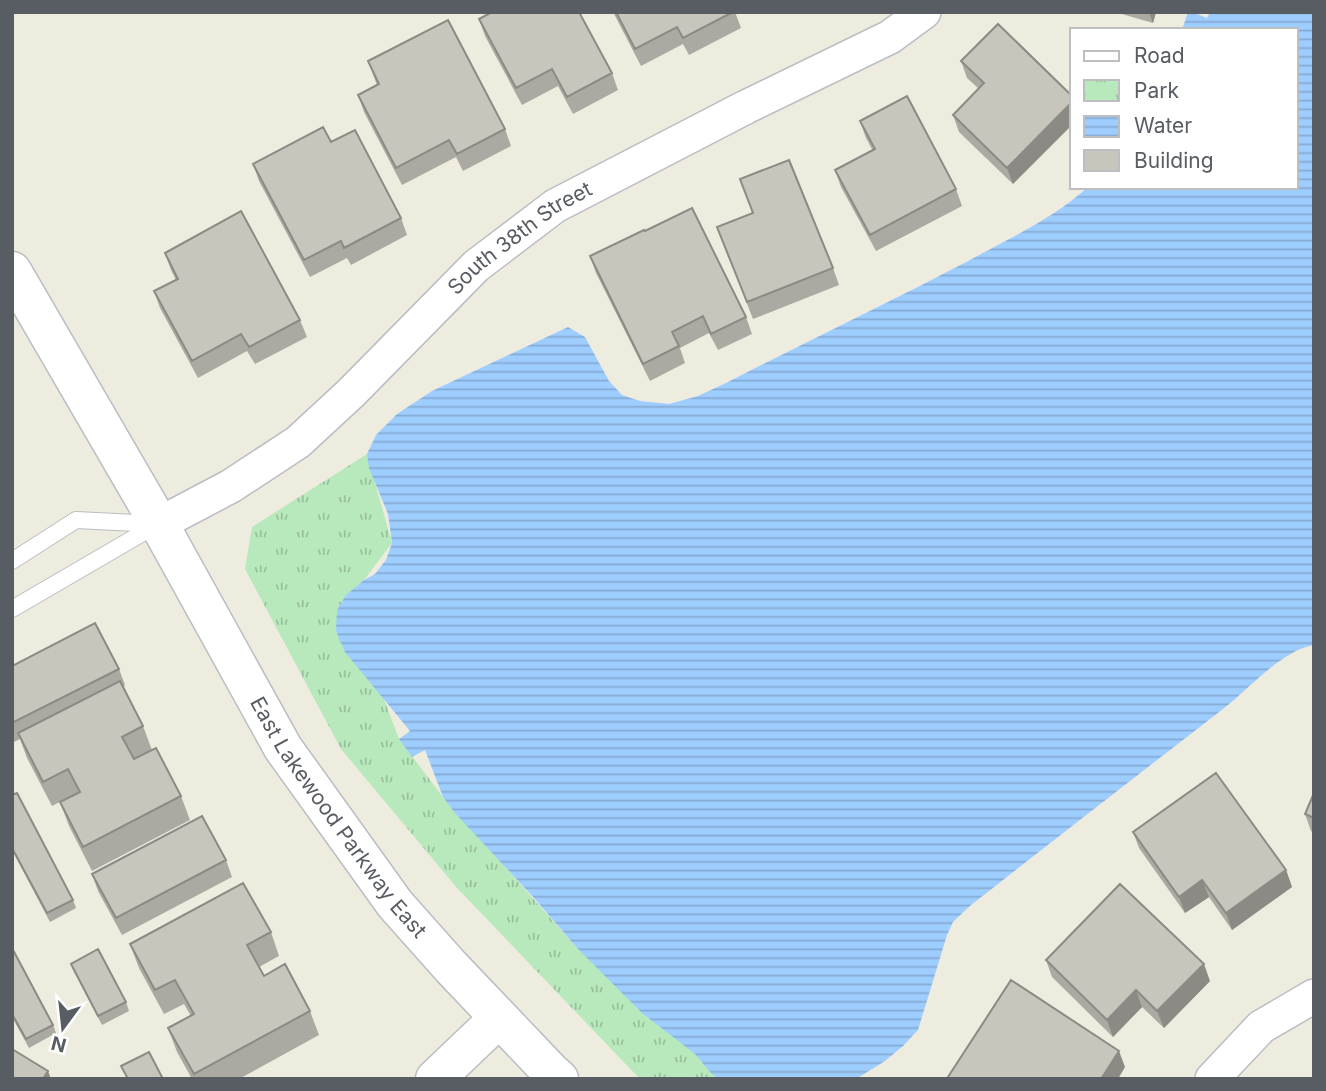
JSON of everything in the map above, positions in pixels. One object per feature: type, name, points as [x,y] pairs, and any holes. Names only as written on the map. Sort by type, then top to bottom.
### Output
[{"type":"street","name":"South 38th Street","points":[[159,524],[231,486],[298,442],[351,393],[475,266],[555,206],[746,107],[890,37],[924,12]]},
{"type":"street","name":"East Lakewood Parkway East","points":[[12,271],[159,524],[283,748],[395,904],[451,967],[559,1079]]},
{"type":"street","points":[[1212,1079],[1261,1027],[1314,996]]},
{"type":"street","points":[[435,1079],[499,1017]]},
{"type":"lane","points":[[12,561],[76,520],[159,524]]},
{"type":"lane","points":[[12,609],[159,524]]},
{"type":"green space","points":[[367,454],[392,543],[364,580],[346,595],[336,631],[384,699],[399,739],[443,797],[577,948],[726,1079],[639,1078],[457,888],[341,749],[245,569],[252,527]]},
{"type":"water","points":[[1188,12],[1207,18],[1210,12],[1314,12],[1314,645],[1290,654],[1266,671],[1223,709],[971,905],[953,922],[918,1030],[885,1061],[856,1079],[719,1079],[695,1054],[642,1013],[577,948],[455,813],[443,797],[425,750],[412,757],[399,739],[410,731],[345,652],[336,631],[337,610],[346,595],[375,574],[386,560],[392,543],[388,514],[369,468],[367,454],[376,435],[397,414],[432,391],[568,327],[585,337],[609,381],[622,395],[640,401],[669,404],[698,396],[728,382],[940,276],[1046,218],[1086,189],[1298,189],[1298,28],[1183,28]]},
{"type":"building","points":[[492,12],[579,12],[612,73],[567,97],[552,69],[516,88],[479,19]]},
{"type":"building","points":[[616,12],[733,12],[683,38],[677,27],[635,49]]},
{"type":"building","points":[[448,20],[505,129],[457,154],[449,140],[396,168],[358,95],[379,84],[368,61]]},
{"type":"building","points":[[998,24],[1070,94],[1070,104],[1007,168],[953,115],[984,83],[961,61]]},
{"type":"building","points":[[907,96],[956,189],[870,235],[835,170],[875,149],[860,121]]},
{"type":"building","points":[[323,127],[331,142],[355,130],[401,218],[344,248],[341,241],[304,260],[253,164]]},
{"type":"building","points":[[789,160],[833,268],[747,302],[717,227],[753,213],[740,179]]},
{"type":"building","points":[[692,208],[746,317],[711,334],[703,316],[672,332],[679,346],[643,364],[590,256]]},
{"type":"building","points":[[241,211],[300,320],[249,347],[241,334],[192,361],[154,291],[178,279],[165,253]]},
{"type":"building","points":[[95,623],[119,669],[12,723],[12,666]]},
{"type":"building","points":[[120,681],[143,726],[122,737],[134,759],[156,748],[181,796],[83,847],[60,802],[80,792],[68,769],[43,782],[18,733]]},
{"type":"building","points":[[1216,773],[1286,870],[1226,913],[1202,880],[1179,897],[1133,832]]},
{"type":"building","points":[[17,793],[73,900],[47,913],[12,848],[12,795]]},
{"type":"building","points":[[1314,793],[1314,818],[1305,814]]},
{"type":"building","points":[[202,816],[226,860],[116,918],[92,874]]},
{"type":"building","points":[[243,883],[271,932],[247,945],[264,976],[285,964],[310,1011],[194,1074],[168,1028],[194,1014],[175,980],[155,990],[130,944]]},
{"type":"building","points":[[1120,884],[1204,964],[1157,1011],[1136,990],[1107,1020],[1046,960]]},
{"type":"building","points":[[12,948],[53,1025],[26,1039],[12,1014]]},
{"type":"building","points":[[98,949],[126,1002],[98,1016],[71,964]]},
{"type":"building","points":[[1011,980],[1119,1051],[1101,1079],[948,1077]]},
{"type":"building","points":[[12,1049],[48,1071],[43,1079],[12,1079]]},
{"type":"building","points":[[149,1052],[163,1079],[128,1079],[121,1066]]}]
